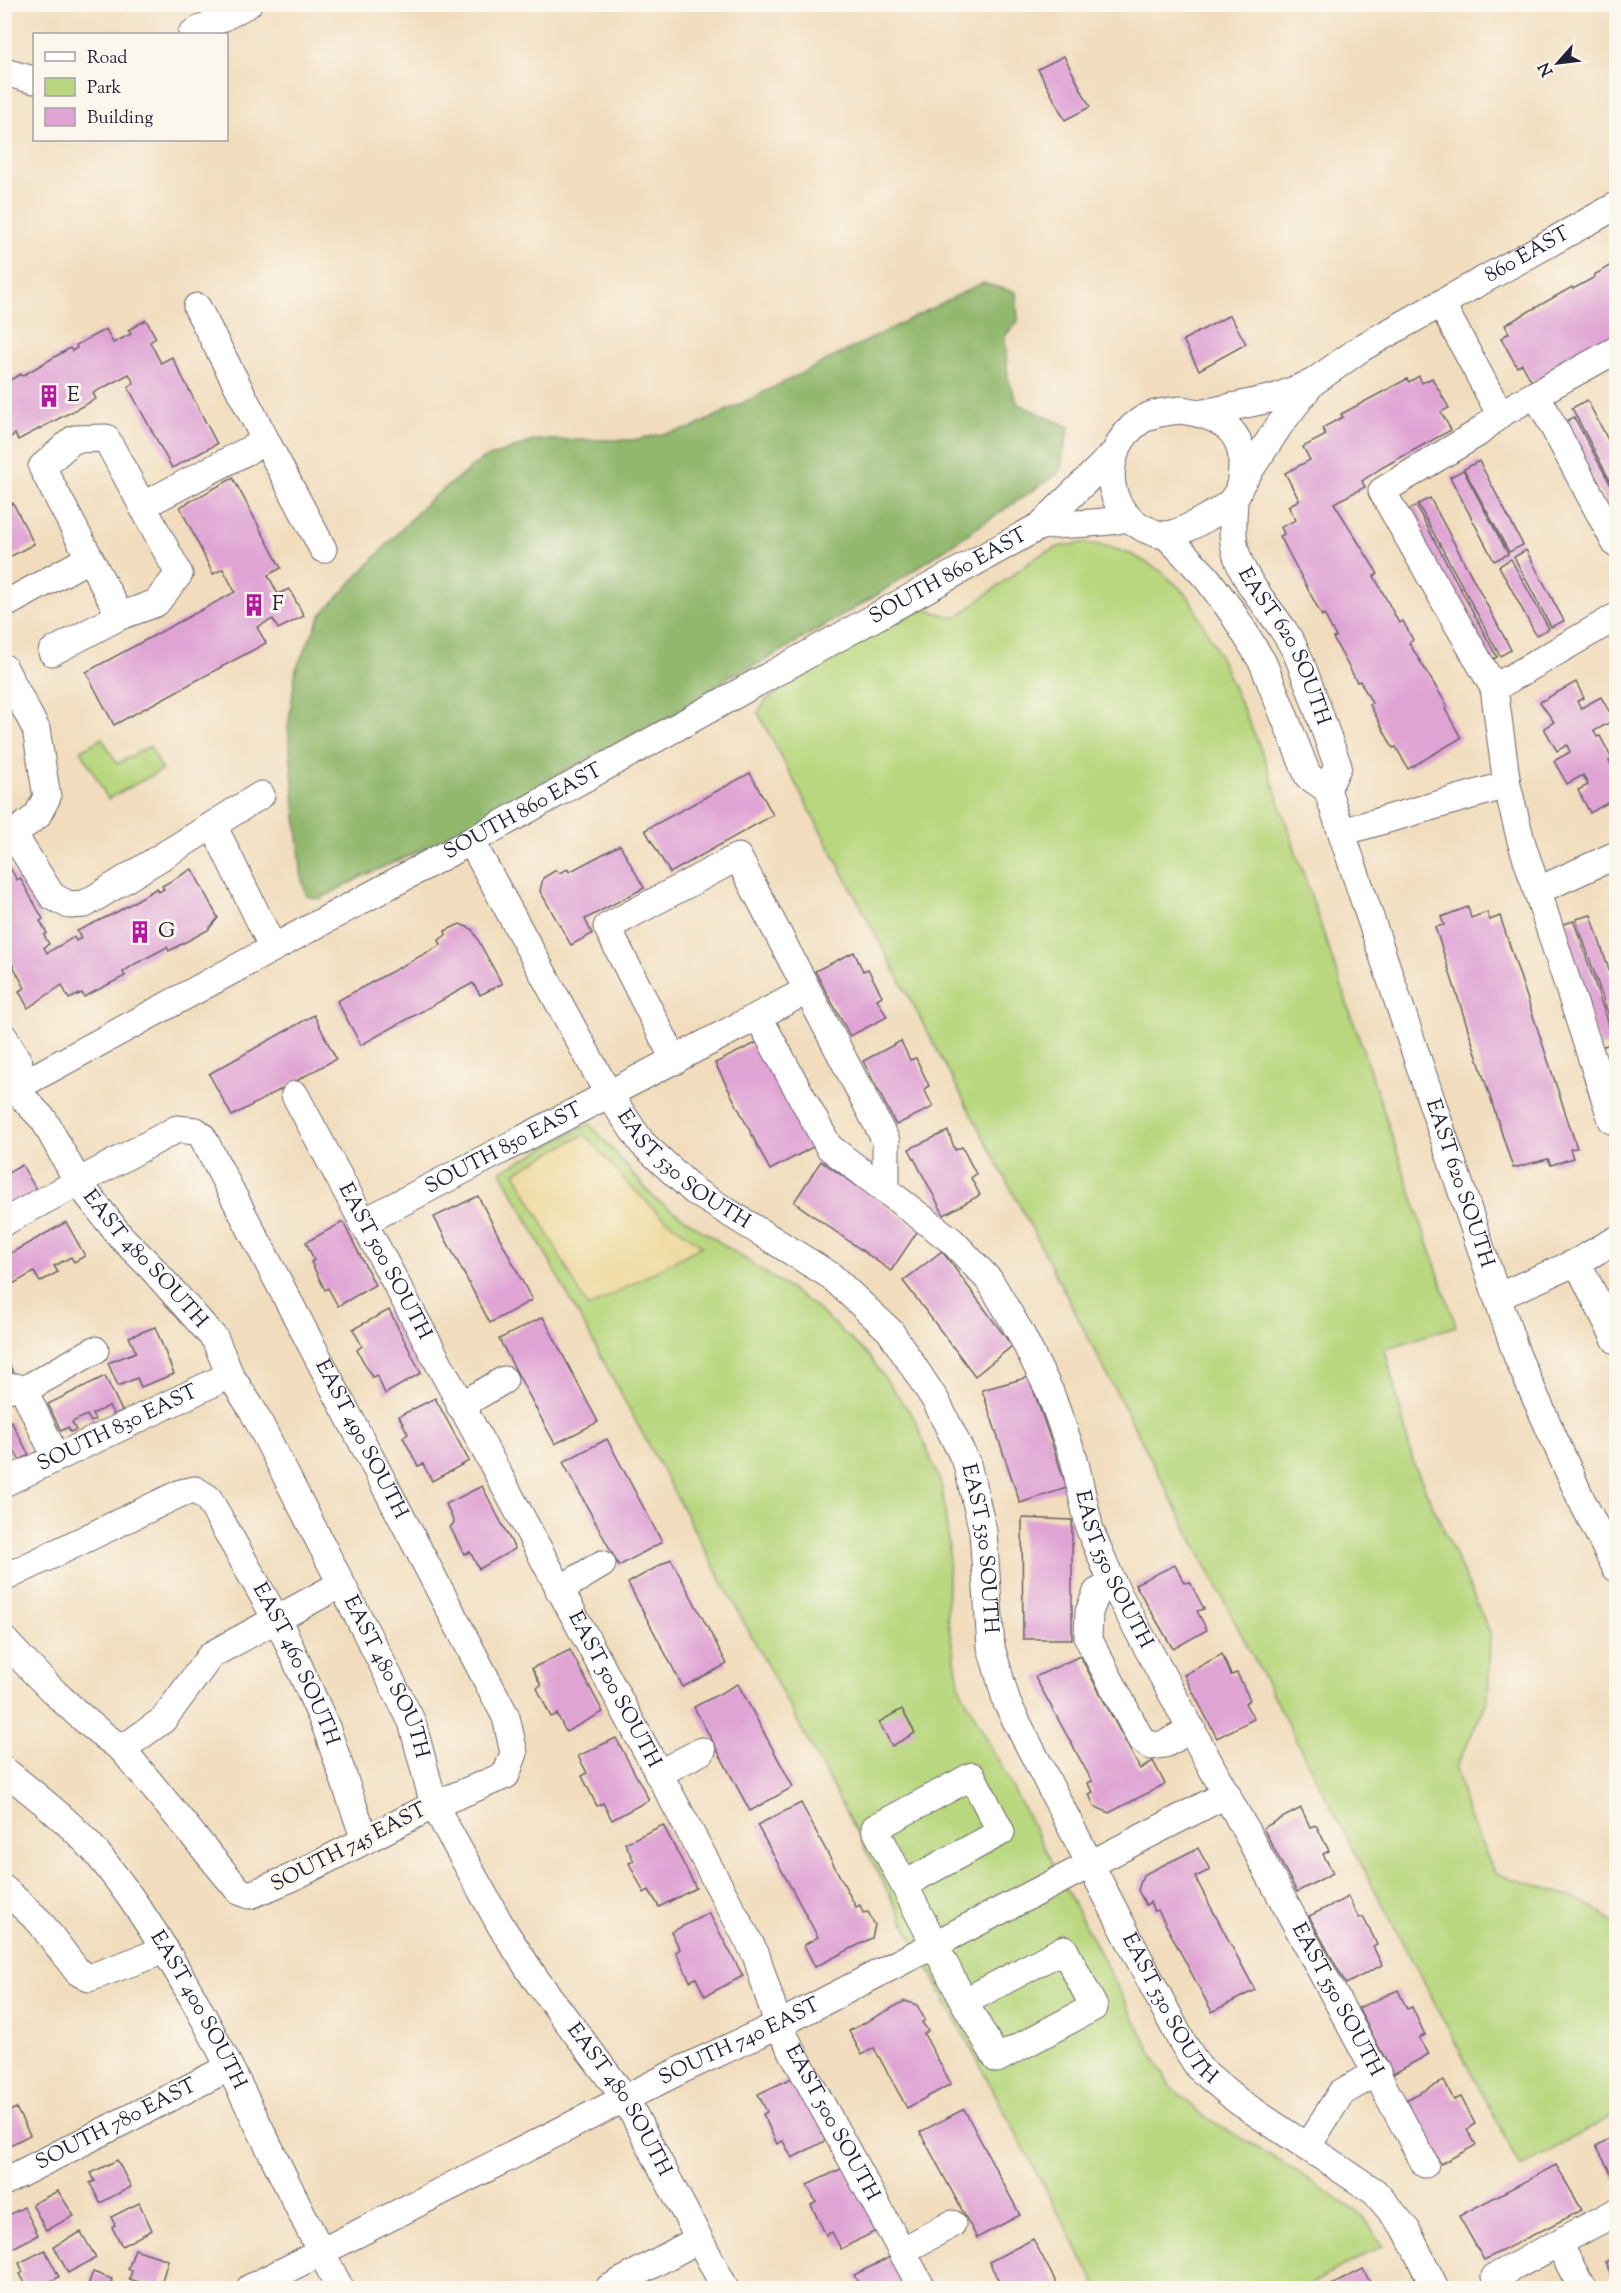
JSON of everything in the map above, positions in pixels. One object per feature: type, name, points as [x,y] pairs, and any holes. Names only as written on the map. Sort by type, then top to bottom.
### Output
[{"type":"street","points":[[194,33],[248,4]]},
{"type":"street","points":[[4,72],[33,80]]},
{"type":"street","name":"860 EAST","points":[[1442,305],[1617,206]]},
{"type":"street","points":[[1204,413],[1274,398],[1312,383],[1363,348],[1442,305],[1500,414]]},
{"type":"street","points":[[197,307],[323,549]]},
{"type":"street","points":[[1617,350],[1500,414],[1478,433],[1382,491],[1494,688],[1507,785],[1537,891],[1612,1120],[1617,1119]]},
{"type":"street","points":[[1237,493],[1242,461],[1236,441],[1224,422],[1204,413],[1181,410],[1148,417],[1131,430],[1113,454],[1110,477],[1114,499],[1126,518],[1152,532],[1166,535],[1197,523],[1237,493],[1279,426],[1312,383]]},
{"type":"street","points":[[1536,394],[1617,544]]},
{"type":"street","points":[[52,652],[120,616],[156,603],[179,574],[106,438],[74,439],[42,467],[88,559],[120,616]]},
{"type":"street","points":[[142,506],[267,441]]},
{"type":"street","name":"SOUTH 860 EAST","points":[[8,1086],[273,948],[471,841],[1040,526],[1113,454]]},
{"type":"street","name":"EAST 620 SOUTH","points":[[1237,493],[1232,532],[1236,554],[1245,576],[1282,626],[1296,652],[1338,766],[1327,789]]},
{"type":"street","name":"SOUTH 860 EAST","points":[[1040,526],[1109,522],[1126,518]]},
{"type":"street","name":"EAST 620 SOUTH","points":[[1166,535],[1206,577],[1232,612],[1263,663],[1308,776],[1327,789],[1497,1298],[1542,1414],[1617,1568]]},
{"type":"street","points":[[4,604],[88,559]]},
{"type":"street","points":[[1494,688],[1617,617]]},
{"type":"street","points":[[4,668],[36,729],[47,797],[37,816],[9,837],[52,896],[69,905],[85,904],[261,795]]},
{"type":"street","points":[[1342,832],[1507,785]]},
{"type":"street","points":[[213,825],[273,948]]},
{"type":"street","name":"EAST 530 SOUTH","points":[[471,841],[609,1095],[642,1143],[694,1191],[831,1276],[890,1331],[936,1401],[967,1464],[983,1531],[991,1647],[1007,1703],[1181,2040],[1198,2068],[1238,2102],[1375,2192],[1406,2229],[1435,2289]]},
{"type":"street","points":[[1537,891],[1617,855]]},
{"type":"street","points":[[675,1061],[607,927],[738,857],[886,1141],[885,1188]]},
{"type":"street","name":"SOUTH 850 EAST","points":[[362,1223],[759,1018],[806,991]]},
{"type":"street","name":"EAST 550 SOUTH","points":[[759,1018],[829,1147],[952,1241],[983,1273],[1020,1332],[1050,1392],[1074,1459],[1090,1530],[1113,1584],[1425,2164]]},
{"type":"street","points":[[4,1037],[20,1063],[8,1086]]},
{"type":"street","name":"EAST 480 SOUTH","points":[[8,1086],[44,1120],[78,1182],[120,1236],[215,1339],[230,1375],[252,1409],[412,1722],[434,1805],[501,1926],[534,1977],[625,2098],[725,2289]]},
{"type":"street","name":"EAST 500 SOUTH","points":[[295,1095],[756,1955],[778,2025],[922,2289]]},
{"type":"street","name":"EAST 490 SOUTH","points":[[78,1182],[177,1129],[196,1131],[207,1143],[506,1717],[514,1754]]},
{"type":"street","points":[[4,1222],[78,1182]]},
{"type":"street","points":[[1497,1298],[1577,1262],[1617,1240]]},
{"type":"street","points":[[1577,1262],[1617,1340]]},
{"type":"street","points":[[56,1458],[15,1389],[95,1350]]},
{"type":"street","name":"SOUTH 830 EAST","points":[[4,1483],[230,1375]]},
{"type":"street","points":[[460,1406],[504,1380]]},
{"type":"street","name":"EAST 460 SOUTH","points":[[4,1578],[181,1493],[195,1490],[208,1498],[238,1554],[277,1618],[326,1727],[365,1840]]},
{"type":"street","points":[[559,1590],[602,1564]]},
{"type":"street","points":[[4,1640],[48,1687],[96,1731],[122,1749],[163,1720],[211,1655],[341,1584]]},
{"type":"street","points":[[1113,1584],[1097,1592],[1089,1612],[1088,1638],[1140,1738],[1151,1746],[1165,1744],[1192,1728]]},
{"type":"street","name":"SOUTH 745 EAST","points":[[122,1749],[239,1891],[250,1895],[266,1890],[434,1805],[506,1775],[514,1754]]},
{"type":"street","points":[[658,1774],[702,1751]]},
{"type":"street","name":"EAST 400 SOUTH","points":[[4,1770],[94,1851],[147,1920],[228,2068],[340,2289]]},
{"type":"street","points":[[905,1884],[1001,1832],[972,1776],[875,1828],[964,2002],[997,2059],[1094,2007],[1064,1949],[964,2002]]},
{"type":"street","name":"SOUTH 740 EAST","points":[[250,2289],[625,2098],[778,2025],[1227,1794]]},
{"type":"street","points":[[4,1889],[39,1921],[78,1972],[89,1978],[165,1950]]},
{"type":"street","name":"SOUTH 780 EAST","points":[[4,2182],[228,2068]]},
{"type":"street","points":[[1307,2147],[1341,2093],[1377,2072]]},
{"type":"street","points":[[1495,2277],[1617,2212]]},
{"type":"street","points":[[902,2251],[952,2224]]},
{"type":"street","points":[[609,2289],[699,2239]]},
{"type":"street","points":[[1559,2244],[1582,2289]]},
{"type":"green space","points":[[982,283],[1016,292],[1018,321],[1005,336],[1008,379],[1018,404],[1069,427],[1060,472],[875,596],[762,662],[728,677],[696,703],[554,776],[494,813],[433,845],[363,876],[320,899],[307,896],[302,881],[288,728],[296,669],[321,615],[427,502],[481,460],[536,440],[633,440],[692,428]]},
{"type":"green space","points":[[1084,543],[1106,546],[1133,555],[1161,571],[1188,596],[1215,646],[1263,754],[1456,1326],[1385,1349],[1413,1462],[1490,1633],[1488,1700],[1456,1767],[1466,1809],[1495,1874],[1576,1899],[1592,1907],[1616,1926],[1616,2114],[1521,2167],[1313,1773],[1030,1225],[758,713],[766,700],[857,642],[924,609],[956,618],[1036,557],[1058,547]]},
{"type":"green space","points":[[102,738],[117,764],[150,746],[162,770],[108,799],[81,750]]},
{"type":"green space","points":[[590,1124],[654,1198],[812,1304],[868,1355],[915,1419],[942,1487],[949,1547],[947,1616],[960,1688],[1168,2083],[1202,2115],[1296,2171],[1361,2215],[1382,2246],[1303,2288],[1098,2288],[810,1745],[501,1171]]},
{"type":"sand","points":[[585,1134],[628,1184],[659,1214],[702,1246],[588,1308],[515,1172]]},
{"type":"building","points":[[1064,56],[1090,107],[1065,120],[1038,69]]},
{"type":"building","points":[[1616,262],[1616,337],[1532,382],[1522,364],[1517,367],[1501,338],[1509,333],[1505,325],[1572,287],[1573,289],[1595,277],[1594,275]]},
{"type":"building","points":[[1230,315],[1246,344],[1199,370],[1183,340]]},
{"type":"building","name":"E","points":[[146,320],[156,338],[150,342],[161,363],[172,357],[217,444],[172,468],[128,387],[134,383],[129,374],[93,393],[96,399],[18,440],[15,434],[4,442],[4,383],[21,374],[22,376],[70,348],[72,351],[77,348],[76,345],[106,329],[113,343],[131,334],[128,330]]},
{"type":"building","points":[[1419,376],[1422,383],[1432,378],[1449,408],[1441,412],[1451,430],[1383,467],[1362,481],[1365,487],[1334,503],[1378,574],[1374,576],[1399,623],[1403,621],[1413,640],[1409,643],[1448,707],[1445,709],[1461,738],[1408,769],[1396,747],[1393,748],[1370,705],[1372,703],[1360,681],[1357,682],[1333,638],[1336,637],[1324,614],[1322,616],[1280,536],[1284,534],[1281,527],[1296,520],[1288,506],[1299,500],[1285,473],[1310,460],[1303,447],[1326,435],[1322,428],[1343,417],[1341,414],[1407,379],[1409,382]]},
{"type":"building","points":[[1587,400],[1616,455],[1616,492],[1572,408]]},
{"type":"building","points":[[1574,417],[1616,495],[1616,523],[1563,423]]},
{"type":"building","points":[[1479,461],[1523,545],[1509,552],[1464,469]]},
{"type":"building","points":[[1463,470],[1508,554],[1494,561],[1450,477]]},
{"type":"building","name":"F","points":[[233,478],[281,568],[268,575],[278,594],[289,589],[304,616],[278,629],[273,619],[257,627],[266,643],[114,725],[86,672],[235,592],[223,569],[213,574],[180,507]]},
{"type":"building","points":[[4,490],[9,505],[13,503],[34,544],[4,560]]},
{"type":"building","points":[[1430,498],[1511,650],[1500,656],[1418,504]]},
{"type":"building","points":[[1416,506],[1497,657],[1483,665],[1402,513]]},
{"type":"building","points":[[1526,550],[1564,621],[1551,627],[1514,557]]},
{"type":"building","points":[[1511,559],[1549,629],[1536,635],[1499,566]]},
{"type":"building","points":[[1576,682],[1584,698],[1577,701],[1581,708],[1601,697],[1614,720],[1594,731],[1597,737],[1600,736],[1612,759],[1609,761],[1614,770],[1616,769],[1616,798],[1590,813],[1578,790],[1588,785],[1583,775],[1567,784],[1554,761],[1570,752],[1567,745],[1557,751],[1544,728],[1554,722],[1540,702]]},
{"type":"building","points":[[750,773],[773,815],[670,873],[645,830]]},
{"type":"building","points":[[620,845],[644,888],[585,919],[592,934],[571,945],[540,891],[543,878],[556,870],[559,873],[568,869],[569,872]]},
{"type":"building","name":"G","points":[[4,857],[17,880],[20,878],[43,919],[40,921],[47,933],[44,935],[49,944],[44,947],[47,953],[74,937],[76,941],[81,938],[77,931],[117,912],[157,888],[159,892],[164,889],[162,886],[192,869],[218,918],[208,930],[169,951],[167,947],[135,964],[123,972],[125,976],[84,997],[82,993],[69,999],[62,985],[28,1008],[19,991],[25,988],[12,964],[4,968]]},
{"type":"building","points":[[1468,907],[1471,918],[1487,912],[1490,920],[1500,916],[1577,1148],[1570,1149],[1573,1158],[1551,1165],[1548,1159],[1513,1168],[1435,927],[1444,925],[1441,917]]},
{"type":"building","points":[[1591,915],[1616,992],[1616,1037],[1576,919]]},
{"type":"building","points":[[1574,921],[1615,1043],[1600,1047],[1559,925]]},
{"type":"building","points":[[460,924],[472,929],[502,984],[480,995],[473,983],[361,1045],[337,1001],[441,945],[439,940],[446,935],[445,931]]},
{"type":"building","points":[[854,952],[863,971],[868,969],[882,996],[877,999],[887,1017],[850,1036],[815,971]]},
{"type":"building","points":[[314,1015],[336,1059],[232,1116],[209,1074]]},
{"type":"building","points":[[760,1041],[815,1146],[770,1170],[715,1063]]},
{"type":"building","points":[[901,1041],[910,1060],[916,1058],[929,1086],[924,1089],[933,1107],[896,1125],[863,1061]]},
{"type":"building","points":[[948,1131],[955,1150],[962,1147],[976,1174],[971,1178],[980,1195],[944,1215],[909,1149]]},
{"type":"building","points":[[821,1161],[919,1229],[891,1271],[794,1202]]},
{"type":"building","points":[[22,1165],[38,1193],[4,1211],[4,1175]]},
{"type":"building","points":[[478,1196],[532,1300],[490,1323],[434,1217]]},
{"type":"building","points":[[66,1222],[85,1256],[74,1262],[71,1257],[54,1266],[58,1272],[40,1282],[34,1272],[4,1289],[4,1257]]},
{"type":"building","points":[[343,1222],[375,1285],[338,1306],[328,1288],[325,1290],[311,1262],[314,1260],[306,1242]]},
{"type":"building","points":[[942,1251],[1012,1346],[975,1376],[903,1281]]},
{"type":"building","points":[[389,1310],[421,1373],[385,1394],[377,1375],[372,1377],[357,1350],[362,1346],[353,1329]]},
{"type":"building","points":[[543,1317],[598,1422],[555,1444],[499,1339]]},
{"type":"building","points":[[155,1327],[174,1374],[141,1387],[137,1378],[118,1386],[108,1363],[136,1352],[129,1337]]},
{"type":"building","points":[[4,1353],[15,1377],[4,1382]]},
{"type":"building","points":[[105,1376],[122,1411],[114,1415],[109,1406],[92,1414],[95,1420],[91,1422],[87,1415],[72,1422],[76,1430],[70,1432],[68,1427],[61,1431],[48,1404]]},
{"type":"building","points":[[1029,1377],[1067,1488],[1020,1503],[982,1390]]},
{"type":"building","points":[[435,1398],[469,1461],[432,1481],[423,1464],[418,1466],[403,1437],[408,1434],[399,1416]]},
{"type":"building","points":[[11,1421],[29,1455],[20,1460],[15,1452],[6,1456],[9,1464],[4,1466],[4,1424]]},
{"type":"building","points":[[607,1439],[662,1542],[619,1566],[563,1462]]},
{"type":"building","points":[[482,1486],[515,1549],[479,1569],[470,1552],[464,1554],[450,1527],[454,1523],[446,1504]]},
{"type":"building","points":[[1022,1518],[1072,1520],[1072,1639],[1023,1639]]},
{"type":"building","points":[[671,1559],[727,1664],[683,1687],[628,1583]]},
{"type":"building","points":[[1175,1565],[1184,1583],[1190,1582],[1204,1609],[1197,1611],[1207,1630],[1173,1649],[1135,1584]]},
{"type":"building","points":[[570,1650],[603,1712],[566,1732],[557,1714],[551,1717],[537,1688],[541,1685],[532,1668]]},
{"type":"building","points":[[1222,1654],[1231,1675],[1237,1673],[1250,1700],[1245,1703],[1254,1719],[1217,1738],[1184,1675]]},
{"type":"building","points":[[1080,1656],[1140,1769],[1153,1761],[1165,1784],[1109,1813],[1094,1806],[1089,1794],[1093,1792],[1087,1783],[1092,1781],[1035,1677]]},
{"type":"building","points":[[738,1684],[793,1787],[750,1811],[694,1707]]},
{"type":"building","points":[[902,1709],[915,1733],[892,1746],[879,1722]]},
{"type":"building","points":[[616,1738],[649,1800],[612,1820],[603,1803],[597,1806],[582,1776],[587,1773],[578,1756]]},
{"type":"building","points":[[801,1803],[856,1907],[860,1905],[863,1913],[868,1912],[875,1925],[872,1938],[815,1967],[804,1945],[818,1937],[757,1825]]},
{"type":"building","points":[[1301,1808],[1310,1827],[1316,1825],[1329,1851],[1323,1854],[1333,1873],[1297,1892],[1263,1828]]},
{"type":"building","points":[[663,1825],[696,1888],[659,1907],[649,1890],[644,1893],[629,1863],[634,1861],[625,1843]]},
{"type":"building","points":[[1198,1848],[1210,1870],[1195,1877],[1255,1990],[1212,2012],[1158,1910],[1154,1911],[1150,1902],[1146,1905],[1138,1890],[1143,1875]]},
{"type":"building","points":[[1348,1897],[1359,1918],[1363,1917],[1377,1944],[1373,1946],[1382,1965],[1346,1984],[1309,1916]]},
{"type":"building","points":[[709,1913],[743,1976],[705,1996],[696,1978],[690,1981],[676,1952],[680,1949],[671,1932]]},
{"type":"building","points":[[1398,1990],[1407,2009],[1412,2007],[1425,2035],[1419,2038],[1429,2054],[1393,2074],[1358,2008]]},
{"type":"building","points":[[905,2001],[917,2005],[925,2020],[922,2022],[928,2031],[924,2034],[951,2084],[907,2108],[874,2048],[862,2055],[849,2031]]},
{"type":"building","points":[[4,2071],[10,2072],[5,2094],[4,2094]]},
{"type":"building","points":[[796,2076],[829,2139],[792,2158],[783,2141],[777,2144],[763,2114],[767,2112],[758,2094]]},
{"type":"building","points":[[1444,2081],[1454,2100],[1461,2097],[1475,2124],[1467,2129],[1476,2145],[1441,2164],[1405,2100]]},
{"type":"building","points":[[16,2108],[30,2135],[4,2148],[4,2114]]},
{"type":"building","points":[[964,2109],[1020,2215],[977,2238],[920,2132]]},
{"type":"building","points":[[1616,2135],[1616,2182],[1596,2146]]},
{"type":"building","points":[[117,2160],[131,2187],[100,2203],[90,2183],[95,2181],[91,2173]]},
{"type":"building","points":[[1556,2165],[1582,2210],[1484,2260],[1459,2216]]},
{"type":"building","points":[[845,2167],[878,2230],[841,2249],[832,2232],[826,2235],[811,2205],[816,2202],[807,2185]]},
{"type":"building","points":[[58,2191],[74,2216],[46,2230],[32,2204]]},
{"type":"building","points":[[139,2203],[152,2230],[122,2246],[112,2227],[115,2225],[111,2217]]},
{"type":"building","points":[[24,2207],[38,2235],[7,2251],[4,2212],[7,2211],[9,2215]]},
{"type":"building","points":[[81,2232],[96,2258],[68,2273],[54,2246]]},
{"type":"building","points":[[1033,2239],[1059,2288],[1003,2288],[989,2262]]},
{"type":"building","points":[[135,2249],[168,2260],[160,2288],[129,2279],[132,2271],[128,2269]]},
{"type":"building","points":[[45,2250],[59,2277],[38,2288],[28,2288],[20,2274],[23,2272],[19,2263]]},
{"type":"building","points":[[892,2256],[909,2288],[861,2288],[854,2275]]},
{"type":"building","points":[[1616,2256],[1616,2284],[1605,2262]]},
{"type":"building","points":[[1363,2269],[1373,2288],[1326,2288]]},
{"type":"building","points":[[93,2272],[112,2279],[111,2282],[121,2286],[120,2288],[87,2288]]},
{"type":"place","name":"E","points":[[49,396]]},
{"type":"place","name":"F","points":[[254,605]]},
{"type":"place","name":"G","points":[[140,932]]}]
